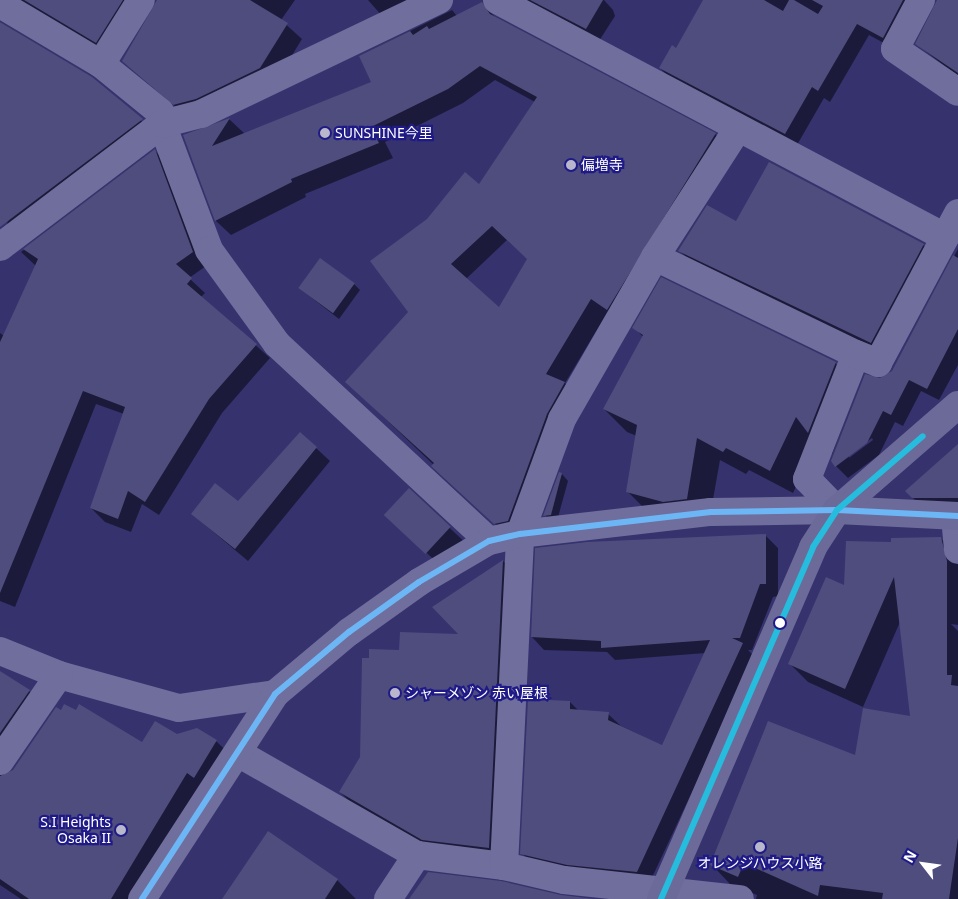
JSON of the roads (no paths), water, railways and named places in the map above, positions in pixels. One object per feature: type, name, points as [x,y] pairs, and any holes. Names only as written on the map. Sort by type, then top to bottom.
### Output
[{"type":"street","points":[[101,64],[141,0]]},
{"type":"street","points":[[0,247],[162,124],[201,114],[403,7],[439,0]]},
{"type":"street","points":[[497,0],[945,237]]},
{"type":"street","points":[[921,0],[895,49],[958,92]]},
{"type":"street","points":[[3,3],[101,64],[160,112],[162,124],[210,250],[277,344],[489,541]]},
{"type":"street","points":[[504,866],[520,534],[562,419],[655,257],[738,128]]},
{"type":"street","points":[[655,257],[878,364],[958,213]]},
{"type":"street","points":[[837,510],[808,479],[856,354]]},
{"type":"street","points":[[663,894],[814,547],[837,510],[958,405]]},
{"type":"street","points":[[142,899],[275,694],[349,632],[419,582],[489,541],[520,534],[711,512],[837,510],[956,516],[958,550]]},
{"type":"street","points":[[0,651],[59,675],[179,708],[275,694]]},
{"type":"street","points":[[0,762],[59,675]]},
{"type":"street","points":[[238,753],[417,855],[504,866],[564,880],[663,894],[740,899]]},
{"type":"street","points":[[388,899],[417,855]]},
{"type":"place","name":"SUNSHINE今里","points":[[325,133]]},
{"type":"place","name":"偏増寺","points":[[571,165]]},
{"type":"place","name":"シャーメゾン 赤い屋根","points":[[395,693]]},
{"type":"place","name":"S.I Heights Osaka II","points":[[121,830]]},
{"type":"place","name":"オレンジハウス小路","points":[[760,847]]}]
